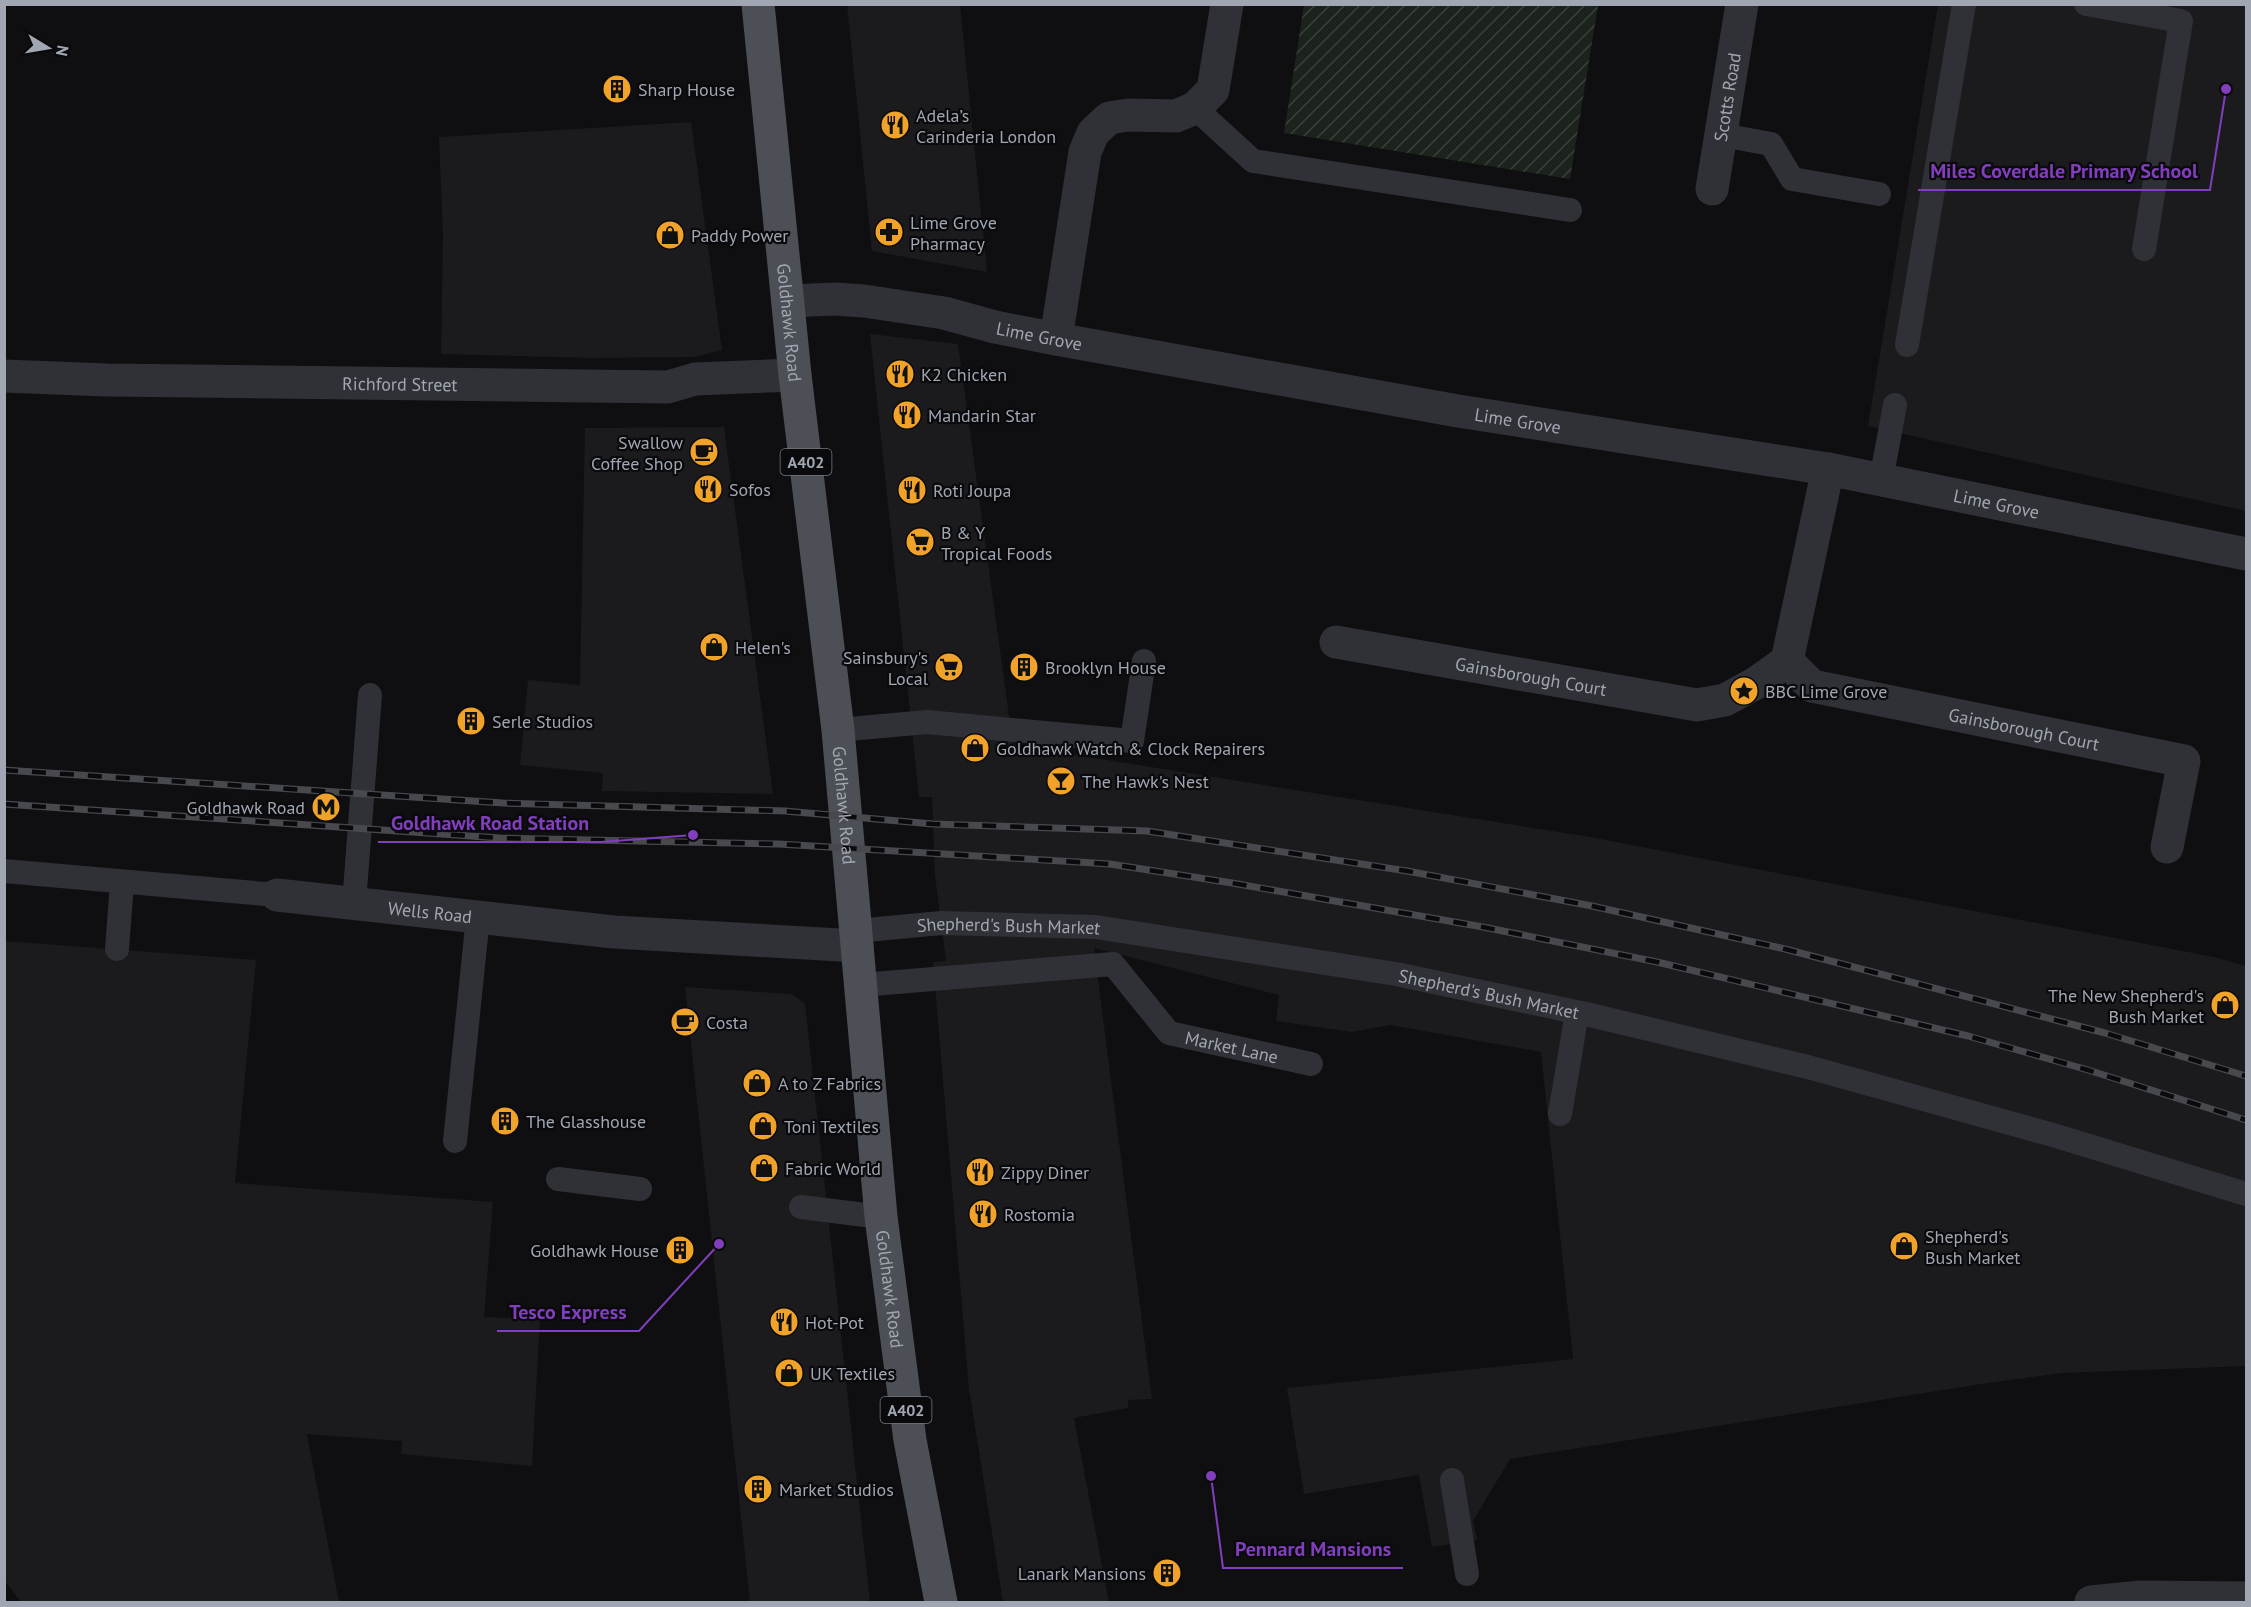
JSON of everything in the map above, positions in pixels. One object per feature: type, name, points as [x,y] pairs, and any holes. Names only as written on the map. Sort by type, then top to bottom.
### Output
[{"type":"main road","name":"Goldhawk Road","points":[[758,4],[795,375],[838,730],[881,1216],[910,1440],[941,1602]]},
{"type":"street","points":[[1056,339],[1085,152],[1093,133],[1109,118],[1128,115],[1176,116],[1195,108],[1213,90],[1227,4]]},
{"type":"street","name":"Scotts Road","points":[[1712,189],[1742,4]]},
{"type":"street","name":"Lime Grove","points":[[788,301],[835,299],[944,313],[995,327],[1056,339],[1458,411],[1828,470],[2247,554]]},
{"type":"street","name":"Richford Street","points":[[4,376],[107,380],[668,387],[695,379],[795,375]]},
{"type":"street","points":[[1787,661],[1828,470]]},
{"type":"street","name":"Gainsborough Court","points":[[1336,642],[1697,705],[1725,700],[1756,683],[1787,661],[1812,686],[2184,761],[2167,847]]},
{"type":"street","name":"Wells Road","points":[[278,895],[614,932],[857,938]]},
{"type":"street","points":[[2091,1602],[2141,1597],[2247,1598]]},
{"type":"lane","points":[[1907,345],[1964,4]]},
{"type":"lane","points":[[2086,4],[2181,21],[2144,249]]},
{"type":"lane","points":[[1195,108],[1253,161],[1570,210]]},
{"type":"lane","points":[[1722,135],[1772,144],[1792,179],[1879,194]]},
{"type":"lane","points":[[1881,480],[1895,405]]},
{"type":"lane","points":[[838,730],[927,722],[1132,741],[1144,661]]},
{"type":"lane","points":[[354,903],[370,695]]},
{"type":"lane","name":"Wells Road","points":[[4,871],[278,895]]},
{"type":"lane","points":[[117,949],[122,883]]},
{"type":"lane","points":[[455,1141],[478,917]]},
{"type":"lane","name":"Shepherd's Bush Market","points":[[857,938],[941,923],[1096,927],[1396,974],[1577,1013],[1808,1067],[2053,1135],[2247,1194]]},
{"type":"lane","name":"Market Lane","points":[[861,985],[1113,964],[1169,1033],[1311,1064]]},
{"type":"lane","points":[[1560,1114],[1577,1013]]},
{"type":"lane","points":[[558,1179],[640,1189]]},
{"type":"lane","points":[[801,1207],[881,1216]]},
{"type":"lane","points":[[1452,1480],[1467,1574]]},
{"type":"shaded area","points":[[847,5],[960,5],[987,272],[872,251]]},
{"type":"shaded area","points":[[1304,5],[1598,5],[1570,179],[1284,133]]},
{"type":"shaded area","points":[[1938,5],[2246,5],[2246,511],[1868,426]]},
{"type":"shaded area","points":[[691,122],[722,350],[694,357],[592,358],[441,354],[443,234],[439,137]]},
{"type":"shaded area","points":[[870,334],[958,344],[1013,745],[1590,837],[2214,957],[2246,966],[2246,1366],[2062,1373],[1510,1459],[1473,1521],[1477,1540],[1432,1547],[1419,1475],[1304,1494],[1287,1388],[1573,1359],[1541,1052],[1390,1025],[1352,1032],[1276,1021],[1279,995],[1094,948],[1152,1399],[1128,1400],[1128,1408],[1074,1418],[1109,1602],[1003,1602],[969,1389],[933,962],[946,961],[935,875],[932,797],[919,797]]},
{"type":"shaded area","points":[[724,427],[773,794],[602,791],[603,773],[520,765],[528,680],[580,685],[585,428]]},
{"type":"shaded area","points":[[5,941],[256,960],[235,1183],[493,1202],[484,1317],[540,1319],[532,1466],[401,1454],[402,1441],[307,1434],[339,1602],[21,1602],[5,1581]]},
{"type":"shaded area","points":[[685,987],[792,994],[805,1004],[870,1602],[750,1602]]},
{"type":"railway","points":[[4,770],[503,803],[785,811],[933,824],[1147,831],[1407,871],[1592,906],[1785,949],[2105,1033],[2246,1076]]},
{"type":"railway","points":[[4,804],[500,838],[779,844],[1110,864],[1483,927],[1657,962],[1968,1036],[2088,1070],[2246,1120]]},
{"type":"place","name":"Sharp House","points":[[617,89]]},
{"type":"place","name":"Miles Coverdale Primary School","points":[[2226,89]]},
{"type":"place","name":"Adela’s Carinderia London","points":[[895,125]]},
{"type":"place","name":"Lime Grove Pharmacy","points":[[889,232]]},
{"type":"place","name":"Paddy Power","points":[[670,235]]},
{"type":"place","name":"K2 Chicken","points":[[900,374]]},
{"type":"place","name":"Mandarin Star","points":[[907,415]]},
{"type":"place","name":"Swallow Coffee Shop","points":[[704,452]]},
{"type":"place","name":"Sofos","points":[[708,489]]},
{"type":"place","name":"Roti Joupa","points":[[912,490]]},
{"type":"place","name":"B & Y Tropical Foods","points":[[920,542]]},
{"type":"place","name":"Helen's","points":[[714,647]]},
{"type":"place","name":"Sainsbury's Local","points":[[949,667]]},
{"type":"place","name":"Brooklyn House","points":[[1024,667]]},
{"type":"place","name":"BBC Lime Grove","points":[[1744,691]]},
{"type":"place","name":"Serle Studios","points":[[471,721]]},
{"type":"place","name":"Goldhawk Watch & Clock Repairers","points":[[975,748]]},
{"type":"place","name":"The Hawk's Nest","points":[[1061,781]]},
{"type":"place","name":"Goldhawk Road","points":[[326,807]]},
{"type":"place","name":"Goldhawk Road Station","points":[[693,835]]},
{"type":"place","name":"The New Shepherd's Bush Market","points":[[2225,1005]]},
{"type":"place","name":"Costa","points":[[685,1022]]},
{"type":"place","name":"A to Z Fabrics","points":[[757,1083]]},
{"type":"place","name":"The Glasshouse","points":[[505,1121]]},
{"type":"place","name":"Toni Textiles","points":[[763,1126]]},
{"type":"place","name":"Fabric World","points":[[764,1168]]},
{"type":"place","name":"Zippy Diner","points":[[980,1172]]},
{"type":"place","name":"Rostomia","points":[[983,1214]]},
{"type":"place","name":"Tesco Express","points":[[719,1244]]},
{"type":"place","name":"Shepherd's Bush Market","points":[[1904,1246]]},
{"type":"place","name":"Goldhawk House","points":[[680,1250]]},
{"type":"place","name":"Hot-Pot","points":[[784,1322]]},
{"type":"place","name":"UK Textiles","points":[[789,1373]]},
{"type":"place","name":"Pennard Mansions","points":[[1211,1476]]},
{"type":"place","name":"Market Studios","points":[[758,1489]]},
{"type":"place","name":"Lanark Mansions","points":[[1167,1573]]}]
